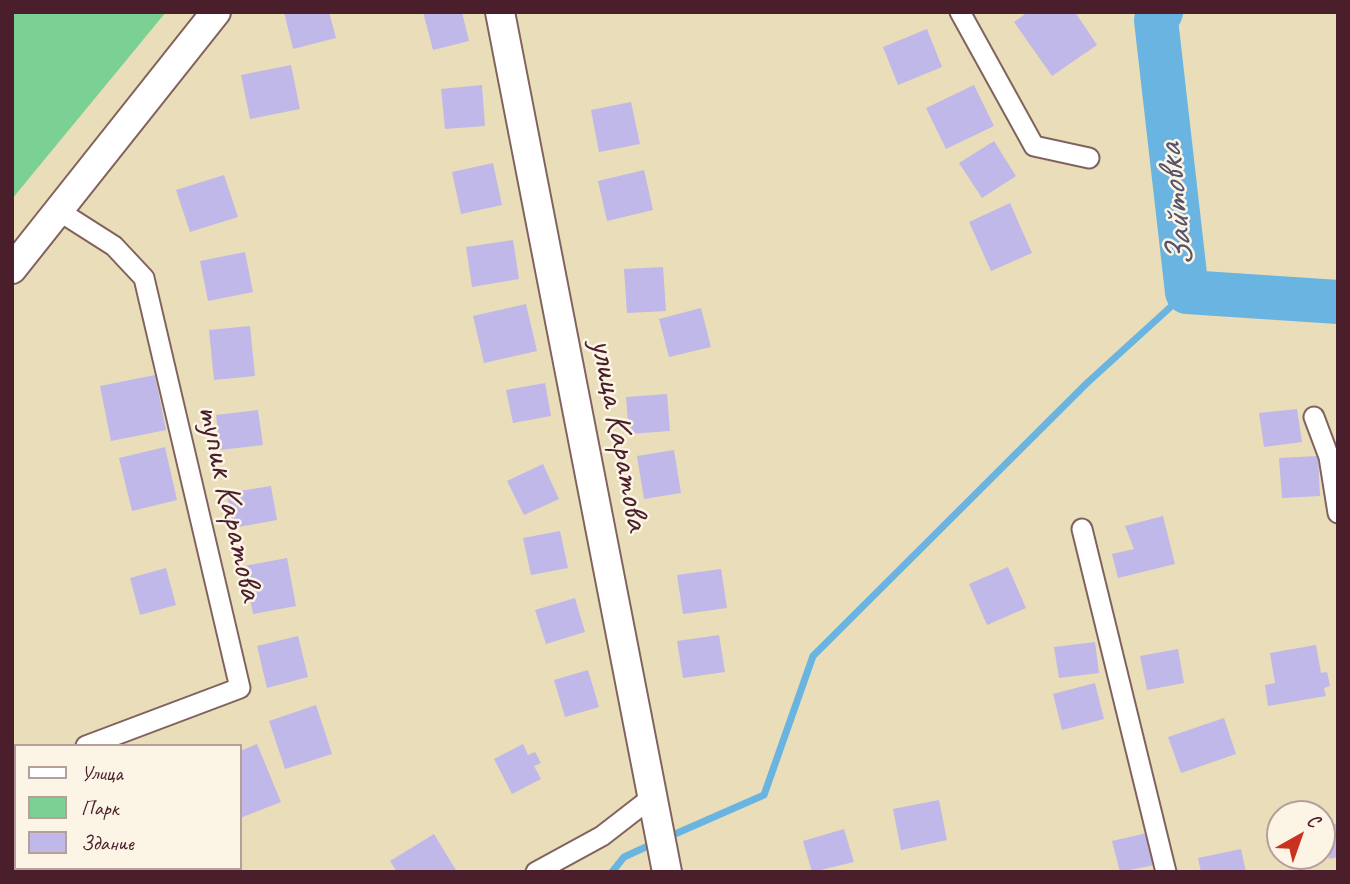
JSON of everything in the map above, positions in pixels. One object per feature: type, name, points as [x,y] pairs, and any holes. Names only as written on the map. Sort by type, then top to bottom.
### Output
[{"type":"street","points":[[12,269],[216,12]]},
{"type":"street","name":"улица Каратова","points":[[500,12],[667,872]]},
{"type":"street","points":[[960,12],[1034,146],[1088,158]]},
{"type":"street","name":"тупик Каратова","points":[[59,211],[114,246],[144,278],[240,688],[91,744]]},
{"type":"street","points":[[1314,417],[1329,457],[1338,513]]},
{"type":"street","points":[[1082,529],[1166,872]]},
{"type":"street","points":[[536,872],[602,836],[651,798]]},
{"type":"green space","points":[[12,12],[166,12],[12,199]]},
{"type":"building","points":[[284,12],[329,12],[336,38],[293,49]]},
{"type":"building","points":[[423,12],[462,12],[469,41],[433,50]]},
{"type":"building","points":[[1028,12],[1075,12],[1097,45],[1052,76],[1014,22]]},
{"type":"building","points":[[927,29],[942,67],[898,85],[883,47]]},
{"type":"building","points":[[291,65],[300,109],[250,119],[241,75]]},
{"type":"building","points":[[482,85],[485,126],[445,129],[441,89]]},
{"type":"building","points":[[974,85],[994,126],[946,149],[926,108]]},
{"type":"building","points":[[631,102],[640,144],[599,152],[591,110]]},
{"type":"building","points":[[994,141],[1016,176],[982,198],[959,163]]},
{"type":"building","points":[[493,163],[502,205],[461,214],[452,172]]},
{"type":"building","points":[[644,170],[653,210],[607,221],[598,181]]},
{"type":"building","points":[[224,175],[238,217],[190,232],[176,190]]},
{"type":"building","points":[[1010,203],[1032,253],[991,271],[969,222]]},
{"type":"building","points":[[513,240],[519,279],[472,287],[466,247]]},
{"type":"building","points":[[245,252],[253,292],[208,301],[200,261]]},
{"type":"building","points":[[663,267],[666,311],[627,313],[624,269]]},
{"type":"building","points":[[526,304],[537,351],[484,363],[473,316]]},
{"type":"building","points":[[701,308],[711,347],[669,357],[659,319]]},
{"type":"building","points":[[250,326],[255,376],[214,380],[209,330]]},
{"type":"building","points":[[155,375],[166,430],[111,441],[100,386]]},
{"type":"building","points":[[545,383],[551,416],[513,423],[506,390]]},
{"type":"building","points":[[667,394],[670,431],[629,434],[626,397]]},
{"type":"building","points":[[1297,409],[1302,442],[1264,447],[1259,413]]},
{"type":"building","points":[[258,410],[263,445],[220,450],[216,415]]},
{"type":"building","points":[[165,447],[177,500],[132,511],[119,458]]},
{"type":"building","points":[[674,450],[681,493],[644,499],[637,456]]},
{"type":"building","points":[[1318,456],[1320,496],[1282,498],[1279,458]]},
{"type":"building","points":[[543,464],[559,499],[524,515],[507,481]]},
{"type":"building","points":[[271,486],[277,520],[233,528],[227,493]]},
{"type":"building","points":[[1163,516],[1175,564],[1118,578],[1112,554],[1134,549],[1125,526]]},
{"type":"building","points":[[560,531],[568,568],[531,575],[523,538]]},
{"type":"building","points":[[287,558],[296,606],[253,614],[244,566]]},
{"type":"building","points":[[1008,567],[1026,608],[987,625],[969,584]]},
{"type":"building","points":[[166,568],[176,605],[140,615],[130,578]]},
{"type":"building","points":[[721,569],[727,608],[683,614],[677,575]]},
{"type":"building","points":[[575,598],[585,632],[546,644],[535,610]]},
{"type":"building","points":[[719,635],[725,672],[683,678],[677,641]]},
{"type":"building","points":[[298,636],[308,677],[267,688],[257,646]]},
{"type":"building","points":[[1095,642],[1099,673],[1059,678],[1054,647]]},
{"type":"building","points":[[1316,645],[1321,673],[1327,672],[1330,686],[1324,688],[1326,696],[1268,706],[1265,685],[1275,683],[1270,653]]},
{"type":"building","points":[[1178,649],[1184,683],[1147,690],[1140,656]]},
{"type":"building","points":[[588,670],[599,707],[565,717],[554,680]]},
{"type":"building","points":[[1095,683],[1104,719],[1062,730],[1053,694]]},
{"type":"building","points":[[316,705],[332,754],[285,769],[269,721]]},
{"type":"building","points":[[1224,718],[1236,754],[1181,773],[1168,737]]},
{"type":"building","points":[[257,744],[281,802],[242,817],[242,750]]},
{"type":"building","points":[[523,744],[528,755],[535,752],[541,763],[534,766],[541,779],[512,794],[494,759]]},
{"type":"building","points":[[939,800],[947,840],[901,850],[893,809]]},
{"type":"building","points":[[1338,823],[1336,857],[1336,824]]},
{"type":"building","points":[[844,829],[854,862],[812,872],[803,841]]},
{"type":"building","points":[[1147,833],[1155,865],[1120,872],[1112,841]]},
{"type":"building","points":[[434,834],[457,872],[397,872],[390,861]]},
{"type":"building","points":[[1241,849],[1246,872],[1201,872],[1198,858]]},
{"type":"waterway","name":"Зайтовка","points":[[1161,12],[1156,20],[1187,292],[1338,302]]},
{"type":"waterway","points":[[675,834],[764,795],[813,656],[1087,383],[1187,292]]},
{"type":"waterway","points":[[612,872],[624,857],[648,846]]}]
